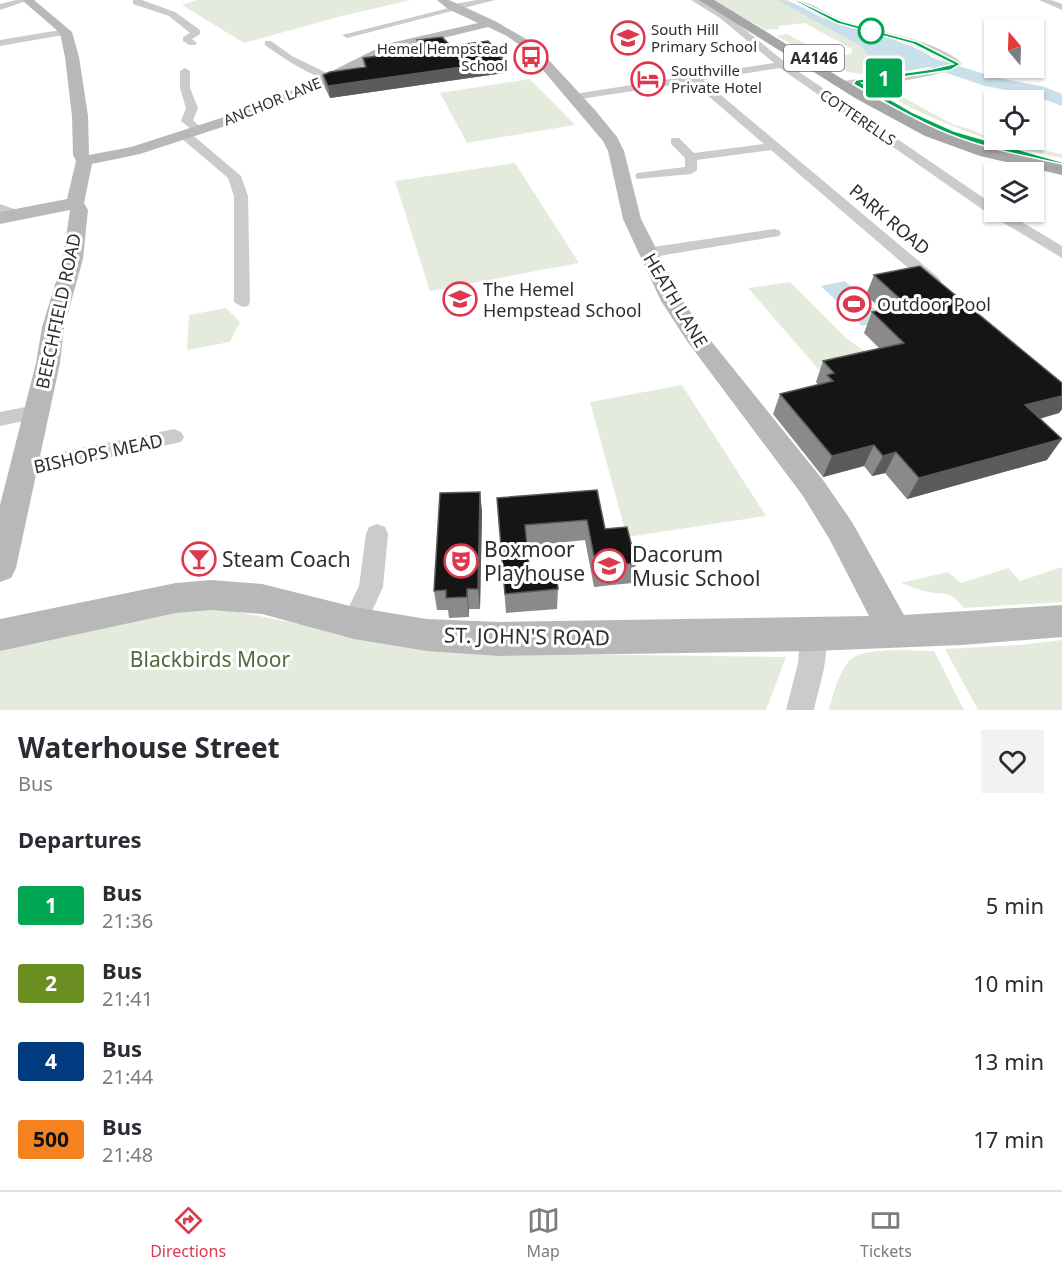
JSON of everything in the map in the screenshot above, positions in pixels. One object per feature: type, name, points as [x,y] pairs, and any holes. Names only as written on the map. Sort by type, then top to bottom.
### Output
[{"type":"main road","name":"A4146","points":[[705,0],[915,124],[948,138],[1022,161],[1062,169]]},
{"type":"main road","name":"A4146","points":[[849,83],[951,132],[1021,153],[1062,162]]},
{"type":"street","points":[[0,7],[26,0],[66,32]]},
{"type":"street","points":[[138,0],[136,2],[172,14],[197,32],[186,39],[192,43]]},
{"type":"street","points":[[347,36],[450,5],[491,0]]},
{"type":"street","name":"COTTERELLS","points":[[695,0],[723,16],[782,65],[984,203]]},
{"type":"street","points":[[796,0],[838,22],[916,43],[954,66],[849,83]]},
{"type":"street","points":[[1043,0],[1062,7]]},
{"type":"street","name":"HEATH LANE","points":[[450,5],[491,23],[529,46],[590,113],[616,151],[629,209],[647,253],[672,301],[695,336],[813,488],[841,531],[894,631]]},
{"type":"street","name":"ANCHOR LANE","points":[[84,161],[134,151],[251,113],[390,47],[491,23]]},
{"type":"street","points":[[0,43],[66,32]]},
{"type":"street","name":"BEECHFIELD ROAD","points":[[0,568],[48,363],[53,327],[73,259],[79,210],[75,203],[84,161],[81,155],[80,116],[72,57],[66,32]]},
{"type":"street","points":[[268,43],[289,58],[330,77]]},
{"type":"street","points":[[574,97],[782,65]]},
{"type":"street","points":[[185,71],[185,88],[192,108],[187,121],[191,133],[234,176],[242,196],[242,302]]},
{"type":"street","name":"PARK ROAD","points":[[694,78],[941,287]]},
{"type":"street","points":[[642,176],[691,170],[691,157],[675,141]]},
{"type":"street","points":[[691,157],[774,146]]},
{"type":"street","points":[[5,213],[75,203]]},
{"type":"street","name":"COTTERELLS","points":[[1013,222],[1062,253]]},
{"type":"street","points":[[647,253],[774,233]]},
{"type":"street","points":[[0,419],[36,412]]},
{"type":"street","name":"BISHOPS MEAD","points":[[23,468],[174,437]]},
{"type":"street","points":[[354,623],[371,587],[377,534]]},
{"type":"street","name":"ST. JOHN'S ROAD","points":[[0,635],[176,598],[212,595],[262,599],[354,623],[427,634],[499,639],[813,635],[962,629],[1062,621]]},
{"type":"street","points":[[800,710],[811,663],[813,635]]},
{"type":"green space","points":[[197,0],[411,0],[244,43],[182,5]]},
{"type":"green space","points":[[713,0],[787,0],[838,25],[905,44],[931,57],[939,65],[870,75],[848,72],[776,36],[787,34],[830,57],[851,54],[852,49],[805,23],[778,26],[779,29],[766,30]]},
{"type":"green space","points":[[969,71],[984,75],[984,78],[996,78],[1043,90],[1009,90],[953,74]]},
{"type":"green space","points":[[530,79],[575,125],[467,143],[440,93]]},
{"type":"green space","points":[[886,88],[954,125],[984,135],[984,138],[920,112],[876,89]]},
{"type":"green space","points":[[1044,90],[1062,95],[1062,105],[1044,100]]},
{"type":"green space","points":[[1025,150],[1043,150],[1062,154],[1062,158]]},
{"type":"green space","points":[[515,163],[579,263],[430,291],[395,181]]},
{"type":"green space","points":[[790,282],[846,338],[882,364],[827,379],[748,288]]},
{"type":"green space","points":[[226,308],[240,322],[230,342],[187,350],[189,315]]},
{"type":"green space","points":[[682,385],[766,516],[627,537],[590,402]]},
{"type":"green space","points":[[1062,567],[1062,602],[963,608],[955,598],[946,594],[924,591],[901,583],[948,572],[961,583],[1008,568],[1020,581]]},
{"type":"green space","name":"Blackbirds Moor","points":[[213,607],[356,635],[491,653],[786,657],[766,710],[0,710],[0,649],[161,614]]},
{"type":"green space","points":[[1062,640],[1062,710],[978,710],[945,649],[1020,645]]},
{"type":"green space","points":[[888,650],[934,651],[964,710],[829,710],[841,673],[854,657]]},
{"type":"water","points":[[777,0],[796,4],[824,19],[920,50],[932,57],[939,65],[907,71],[873,61],[861,46]]},
{"type":"water","name":"Outdoor Pool","points":[[845,281],[887,321],[862,326],[821,286]]},
{"type":"building","points":[[442,37],[451,46],[488,41],[503,56],[500,57],[504,61],[328,86],[323,75],[366,67],[363,58],[425,50],[417,40]]},
{"type":"building","points":[[920,266],[1062,383],[1062,396],[1025,405],[1062,439],[919,478],[896,452],[883,456],[874,445],[832,456],[780,394],[833,381],[827,375],[834,373],[823,361],[904,343],[872,312],[907,305],[874,275]]},
{"type":"building","points":[[597,490],[605,529],[627,527],[636,563],[596,567],[587,520],[525,525],[530,576],[556,573],[558,589],[505,594],[497,498]]},
{"type":"building","name":"Boxmoor Playhouse","points":[[480,492],[478,589],[467,589],[467,597],[446,598],[446,590],[434,591],[440,493]]},
{"type":"waterway","points":[[911,56],[991,82],[1039,91],[1062,101]]},
{"type":"bus line","name":"1","points":[[796,0],[838,22],[916,43],[958,64],[951,68],[856,82],[909,113],[951,132],[977,142],[1062,162]]},
{"type":"place","name":"South Hill Primary School","points":[[628,38]]},
{"type":"place","name":"Hemel Hempstead School","points":[[531,57]]},
{"type":"place","name":"Southville Private Hotel","points":[[648,79]]},
{"type":"place","name":"The Hemel Hempstead School","points":[[460,299]]},
{"type":"place","name":"Outdoor Pool","points":[[854,304]]},
{"type":"place","name":"Steam Coach","points":[[199,559]]},
{"type":"place","name":"Boxmoor Playhouse","points":[[461,561]]},
{"type":"place","name":"Dacorum Music School","points":[[609,566]]}]
